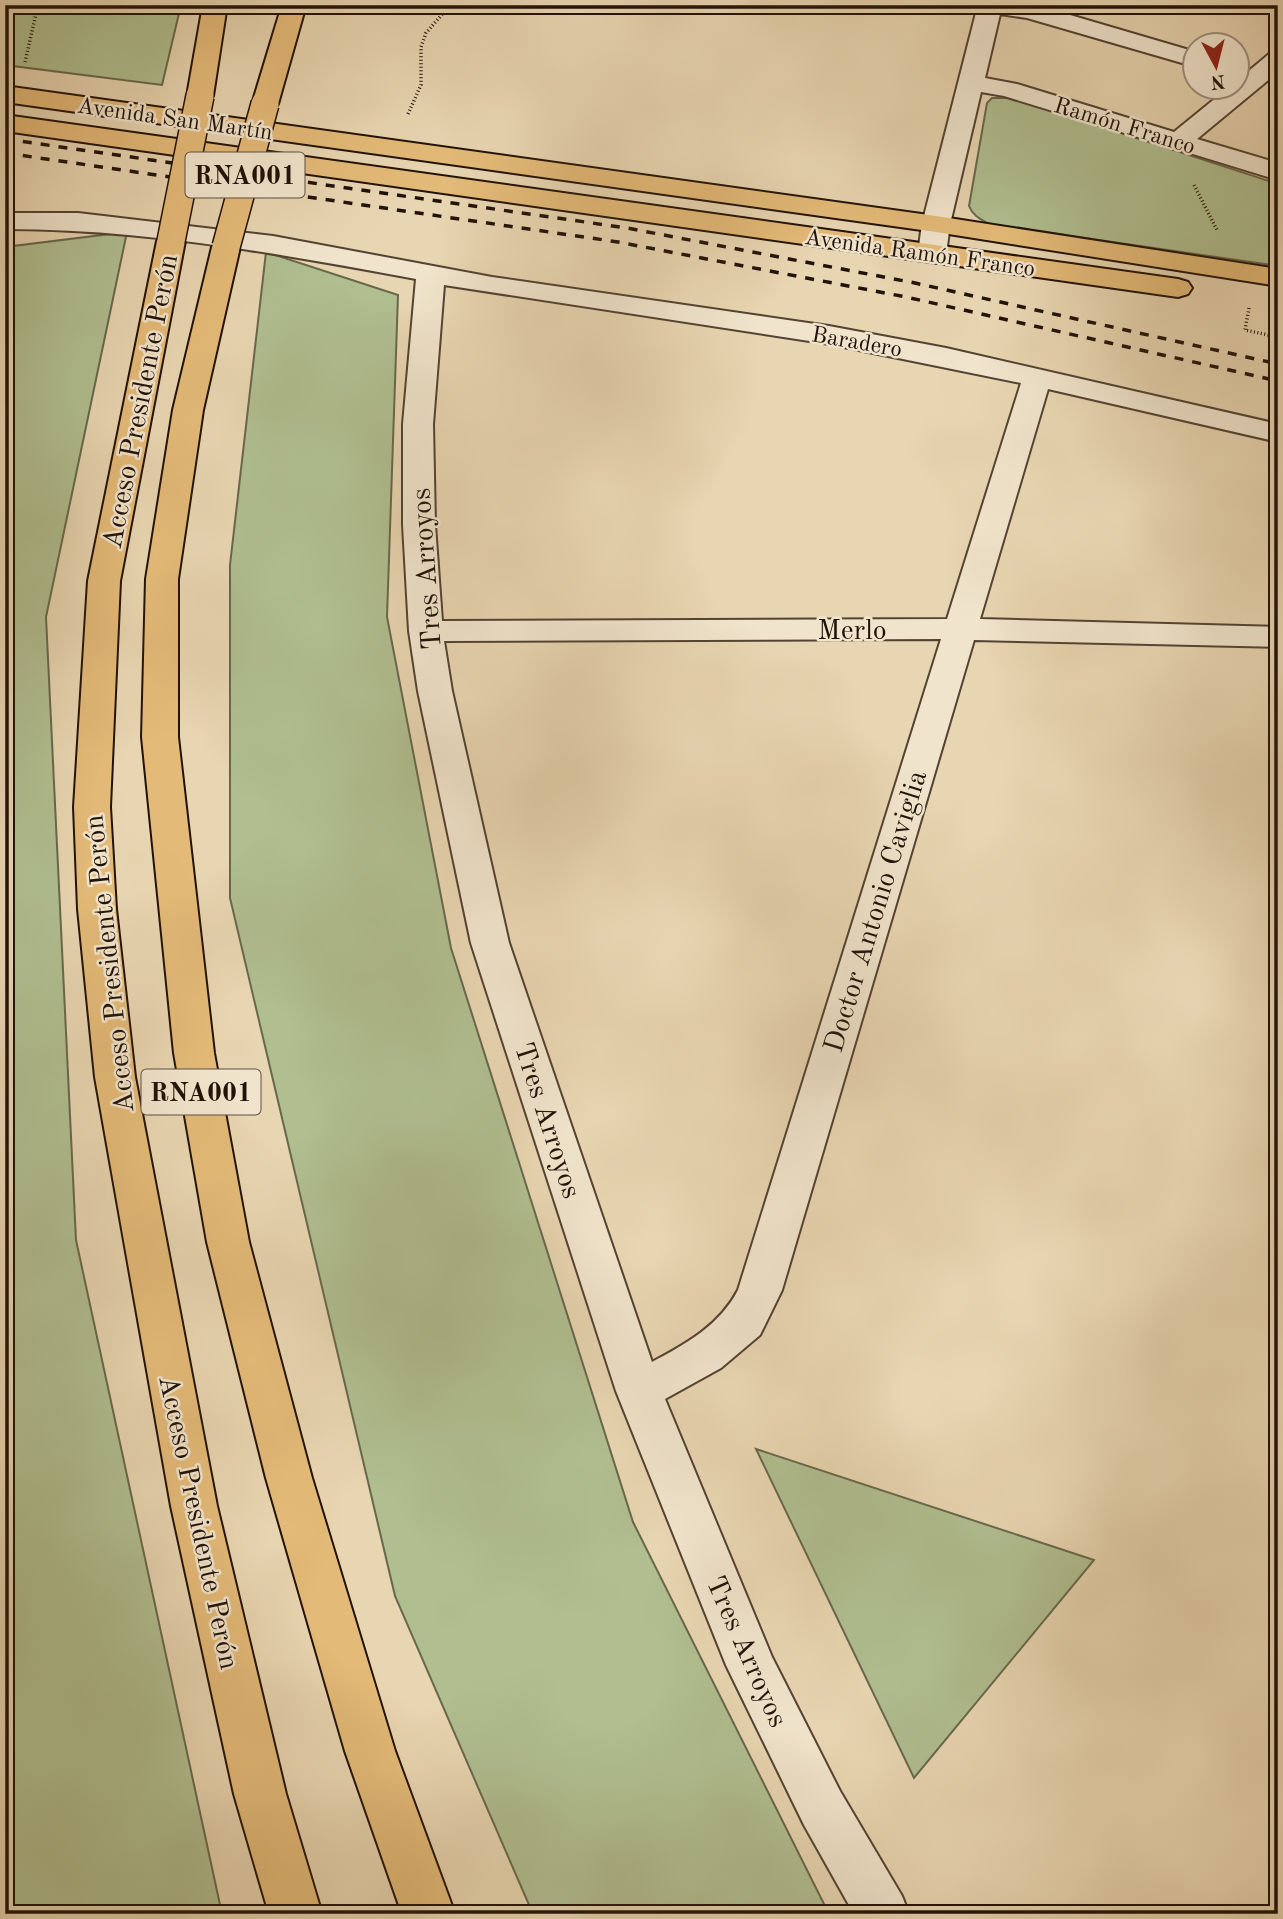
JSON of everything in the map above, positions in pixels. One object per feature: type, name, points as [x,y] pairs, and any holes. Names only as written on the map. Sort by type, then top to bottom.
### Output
[{"type":"main road","name":"Acceso Presidente Perón","points":[[215,5],[200,96],[104,580],[92,807],[97,909],[115,1077],[194,1506],[260,1794],[296,1914]]},
{"type":"main road","name":"Acceso Presidente Perón","points":[[294,5],[226,247],[188,410],[162,579],[160,737],[194,1053],[228,1242],[289,1478],[370,1751],[429,1914]]},
{"type":"main road","name":"Avenida San Martín","points":[[5,94],[594,177]]},
{"type":"main road","name":"Avenida San Martín","points":[[5,122],[563,201]]},
{"type":"main road","points":[[380,174],[398,149]]},
{"type":"main road","name":"Avenida Ramón Franco","points":[[594,177],[936,224],[1278,278]]},
{"type":"main road","name":"Avenida Ramón Franco","points":[[563,201],[1278,302]]},
{"type":"street","points":[[932,254],[936,224],[990,5],[1030,11],[1182,56]]},
{"type":"street","points":[[1271,5],[1278,7]]},
{"type":"street","points":[[1178,141],[1278,59]]},
{"type":"street","name":"Ramón Franco","points":[[971,83],[1008,89],[1278,172]]},
{"type":"street","name":"Baradero","points":[[5,221],[78,221],[273,244],[431,274],[829,335],[946,357],[1278,433]]},
{"type":"street","name":"Tres Arroyos","points":[[431,274],[418,424],[419,524],[426,631],[435,691],[489,943],[639,1391],[751,1665],[822,1808],[883,1914]]},
{"type":"street","name":"Doctor Antonio Caviglia","points":[[639,1391],[705,1355],[744,1322],[760,1290],[1037,378]]},
{"type":"street","name":"Merlo","points":[[426,631],[960,629],[1278,637]]},
{"type":"path","points":[[24,64],[38,5]]},
{"type":"path","points":[[398,149],[401,132],[421,85],[421,47],[426,33],[450,5]]},
{"type":"green space","points":[[5,5],[181,5],[162,85],[5,65]]},
{"type":"green space","points":[[992,98],[1013,98],[1278,184],[1278,266],[989,224],[975,215],[969,206],[987,103]]},
{"type":"green space","points":[[127,232],[46,617],[76,1240],[222,1914],[5,1914],[5,247]]},
{"type":"green space","points":[[266,252],[398,295],[387,617],[451,948],[633,1522],[829,1914],[533,1914],[395,1596],[230,898],[230,565]]},
{"type":"green space","points":[[756,1449],[1094,1560],[914,1778]]},
{"type":"railway","points":[[5,139],[627,228],[915,283],[1278,364]]},
{"type":"railway","points":[[5,153],[618,242],[906,297],[1278,381]]}]
